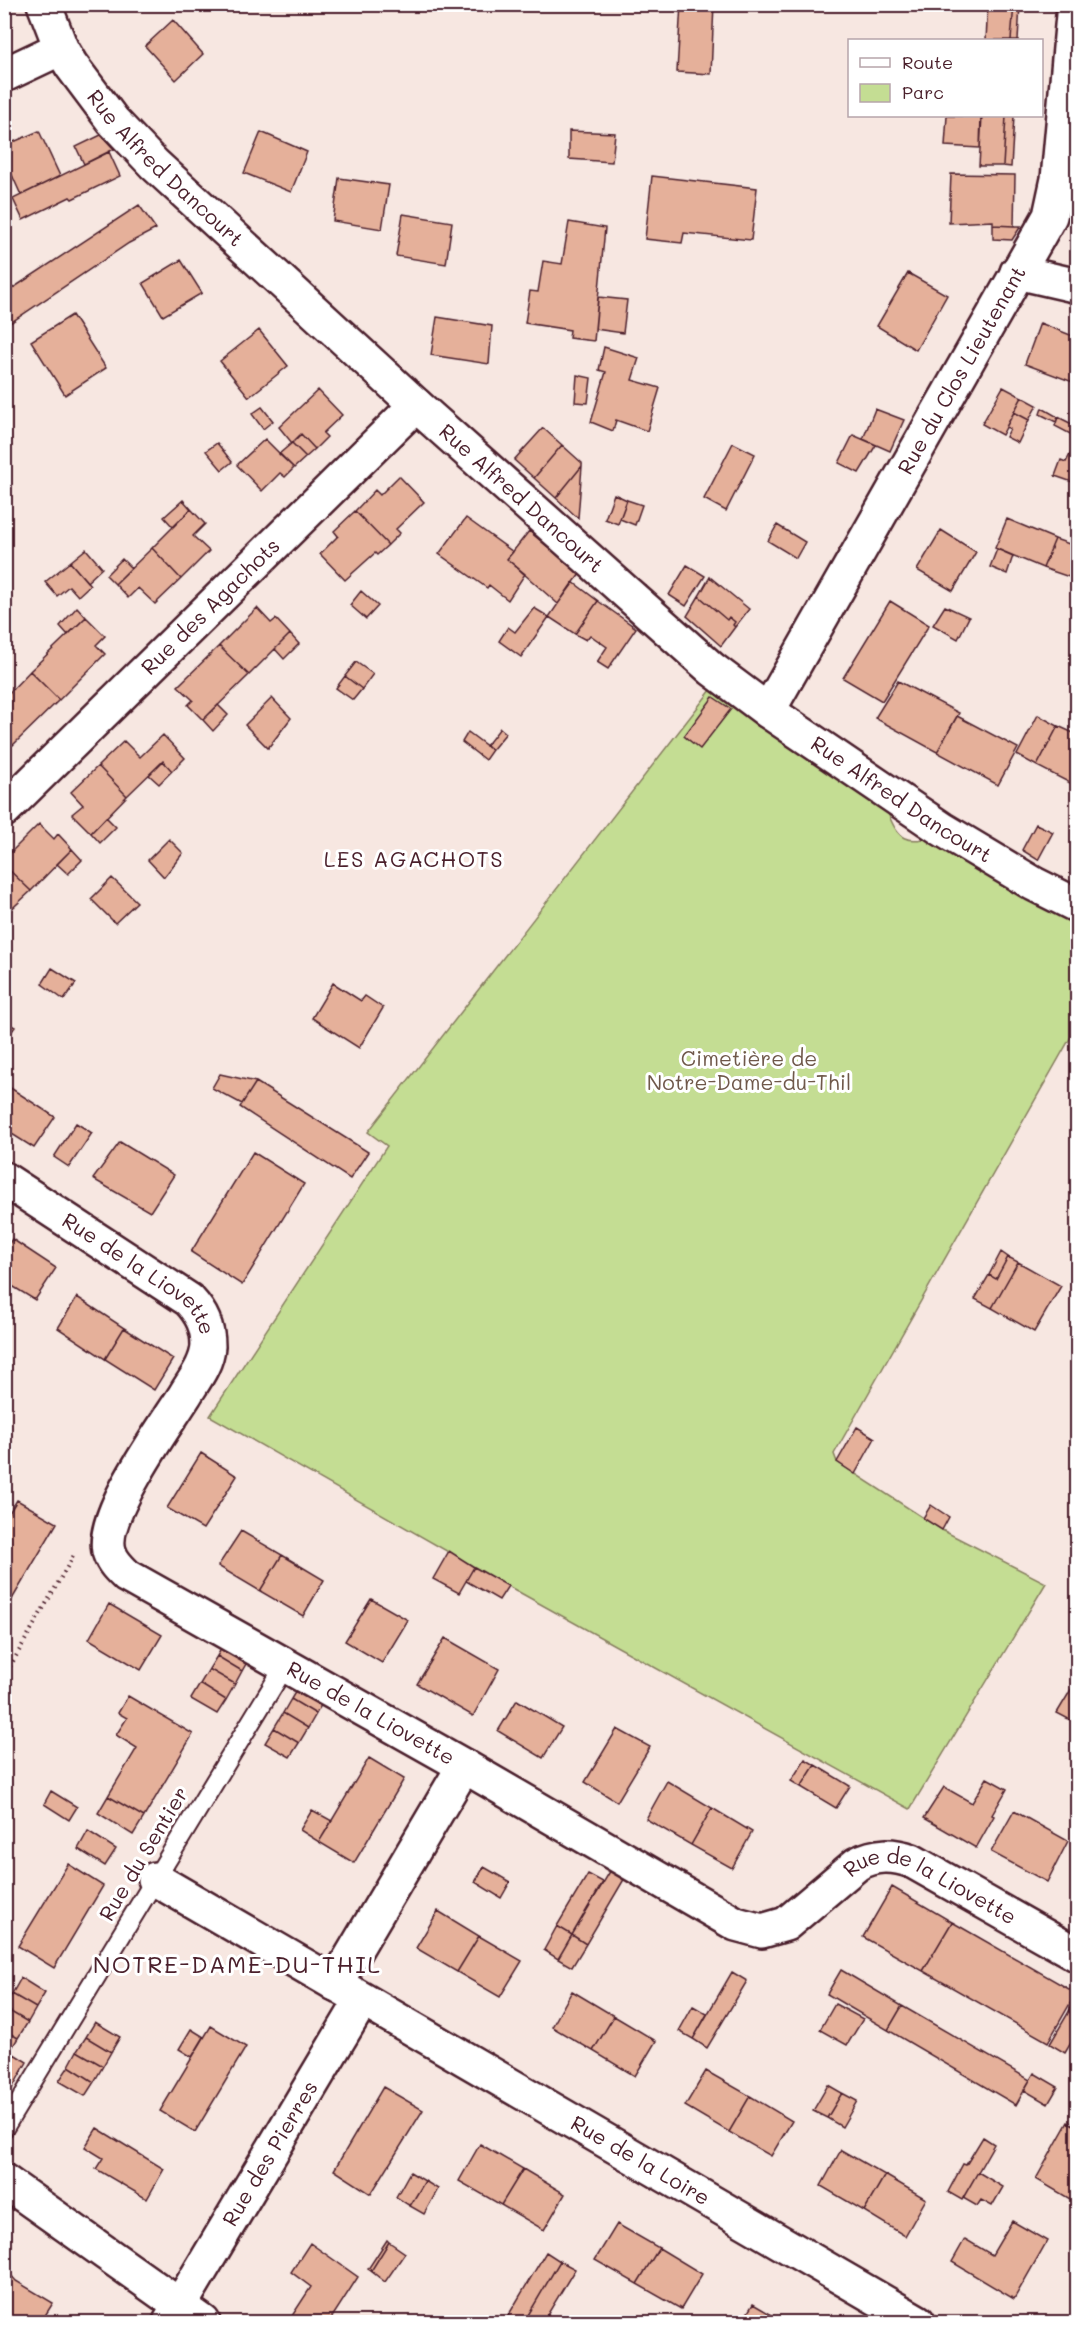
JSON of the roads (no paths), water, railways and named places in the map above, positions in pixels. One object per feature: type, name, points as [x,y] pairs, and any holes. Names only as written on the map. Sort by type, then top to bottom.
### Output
[{"type":"street","name":"Rue Alfred Dancourt","points":[[44,4],[61,48],[102,107],[154,164],[416,405],[712,669],[768,711],[942,829],[1034,884],[1077,906]]},
{"type":"street","name":"Rue du Clos Lieutenant","points":[[768,711],[1041,233],[1055,199],[1074,4]]},
{"type":"street","points":[[4,75],[61,48]]},
{"type":"street","points":[[1017,272],[1077,286]]},
{"type":"street","name":"Rue des Agachots","points":[[4,810],[416,405]]},
{"type":"street","name":"Rue de la Liovette","points":[[4,1179],[189,1300],[204,1322],[208,1347],[200,1371],[118,1506],[110,1525],[107,1542],[110,1554],[127,1576],[748,1929],[762,1931],[786,1924],[857,1864],[868,1858],[882,1855],[897,1856],[912,1861],[1077,1955]]},
{"type":"street","name":"Rue des Pierres","points":[[184,2317],[464,1766]]},
{"type":"street","name":"Rue de la Loire","points":[[155,1879],[918,2322]]},
{"type":"street","points":[[4,2181],[184,2317]]},
{"type":"lane","name":"Rue du Sentier","points":[[4,2128],[285,1666]]},
{"type":"district","name":"LES AGACHOTS","points":[[414,859]]},
{"type":"district","name":"NOTRE-DAME-DU-THIL","points":[[237,1965]]},
{"type":"park label","name":"Cimetière de Notre-Dame-du-Thil","points":[[749,1071]]}]
